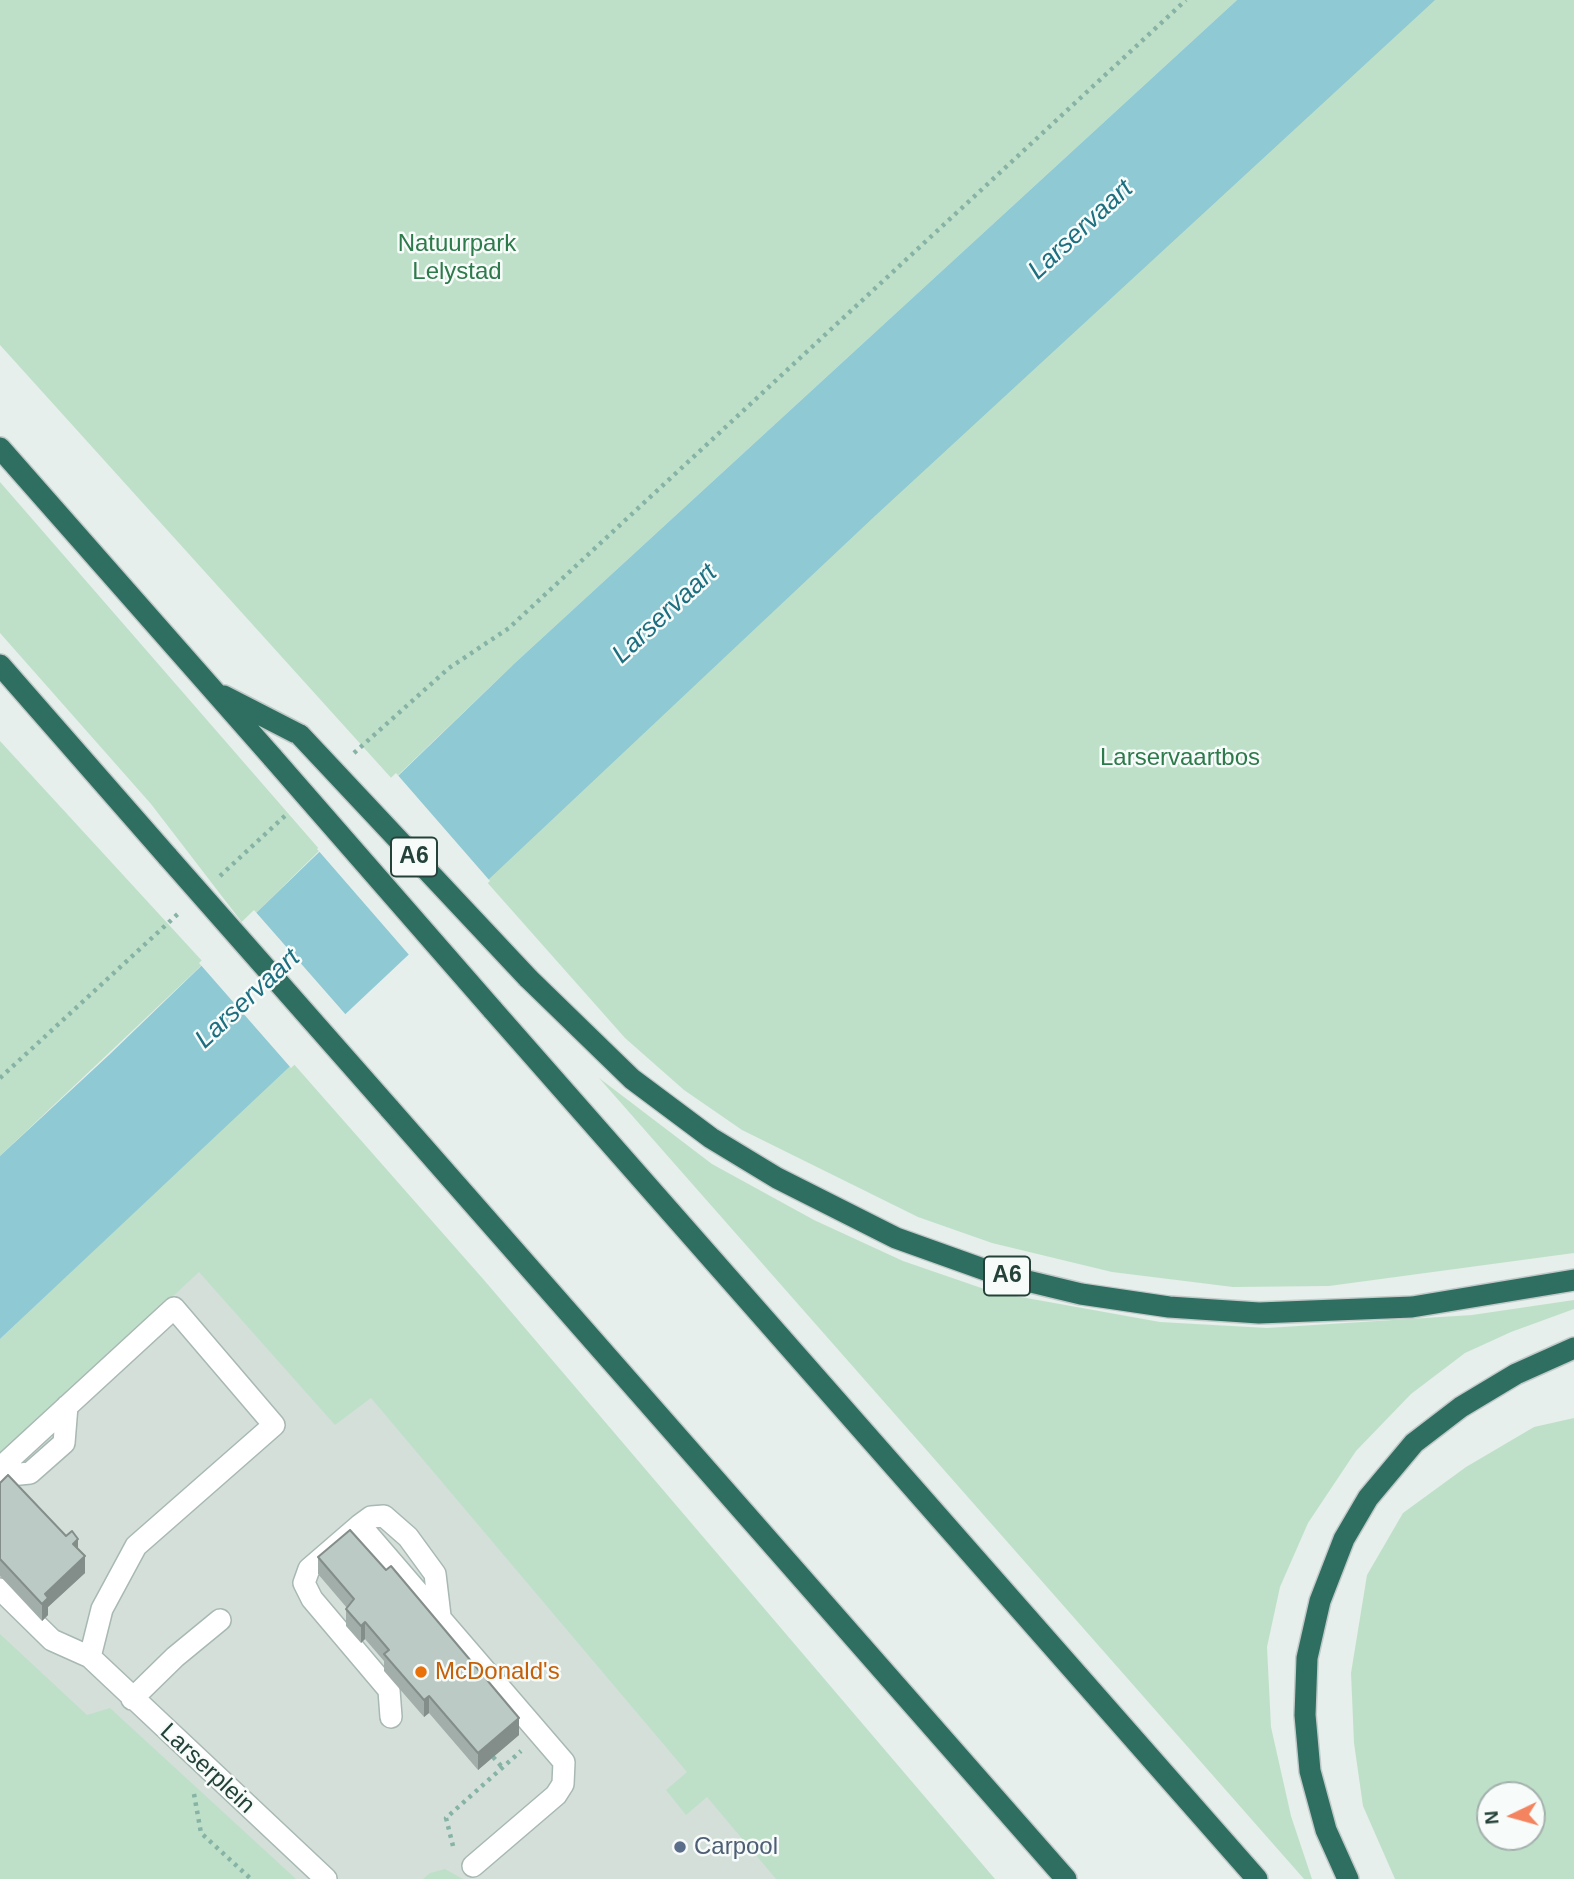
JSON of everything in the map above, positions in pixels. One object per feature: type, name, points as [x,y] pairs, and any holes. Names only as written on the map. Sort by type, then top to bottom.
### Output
[{"type":"highway","name":"A6","points":[[0,448],[1257,1879]]},
{"type":"highway","points":[[0,665],[1066,1879]]},
{"type":"highway","name":"A6","points":[[212,691],[300,735],[528,978],[632,1079],[711,1138],[778,1178],[896,1238],[994,1273],[1081,1294],[1169,1307],[1259,1313],[1412,1307],[1574,1280]]},
{"type":"highway","points":[[1348,1879],[1326,1830],[1310,1771],[1305,1715],[1307,1658],[1320,1601],[1344,1539],[1368,1498],[1414,1443],[1461,1407],[1516,1374],[1574,1348]]},
{"type":"street","points":[[0,1468],[174,1308],[274,1425],[136,1546],[102,1609],[90,1657],[52,1640],[0,1590]]},
{"type":"street","points":[[0,1476],[30,1473],[64,1443],[67,1406]]},
{"type":"street","points":[[391,1717],[389,1690],[312,1599],[304,1583],[309,1569],[360,1525],[371,1517],[384,1516],[408,1537],[435,1574],[440,1616],[561,1757],[565,1769],[563,1784],[556,1795],[473,1866]]},
{"type":"street","points":[[132,1699],[175,1657],[220,1620]]},
{"type":"street","name":"Larserplein","points":[[90,1657],[326,1879]]},
{"type":"path","points":[[349,758],[449,668],[509,628],[1186,0]]},
{"type":"path","points":[[215,880],[297,805]]},
{"type":"path","points":[[0,1077],[184,908]]},
{"type":"path","points":[[453,1846],[446,1818],[524,1748]]},
{"type":"path","points":[[493,1757],[502,1767]]},
{"type":"path","points":[[192,1786],[201,1833],[251,1879]]},
{"type":"shaded area","points":[[212,1193],[791,1879],[0,1879],[0,1395]]},
{"type":"green space","name":"Natuurpark Lelystad","points":[[0,0],[1237,0],[516,662],[393,780],[0,345]]},
{"type":"green space","name":"Larservaartbos","points":[[1421,0],[1574,0],[1574,1253],[1329,1286],[1233,1287],[1112,1272],[992,1243],[918,1217],[742,1130],[684,1090],[625,1038],[485,880]]},
{"type":"green space","points":[[0,482],[320,850],[244,925],[151,804],[0,633]]},
{"type":"green space","points":[[0,741],[204,963],[0,1156]]},
{"type":"green space","points":[[292,1062],[484,1280],[995,1879],[776,1879],[707,1797],[686,1815],[666,1790],[687,1772],[371,1398],[335,1425],[199,1272],[0,1457],[0,1339]]},
{"type":"green space","points":[[599,1078],[712,1164],[814,1220],[903,1261],[993,1292],[1160,1322],[1267,1328],[1472,1315],[1574,1300],[1574,1309],[1511,1332],[1465,1353],[1411,1394],[1356,1451],[1308,1523],[1280,1587],[1267,1647],[1271,1727],[1291,1816],[1312,1879],[1304,1879]]},
{"type":"green space","points":[[1574,1418],[1574,1879],[1395,1879],[1363,1806],[1354,1743],[1351,1673],[1367,1575],[1403,1513],[1466,1467],[1534,1427]]},
{"type":"green space","points":[[0,1634],[87,1715],[110,1708],[296,1879],[0,1879]]},
{"type":"green space","points":[[445,1869],[463,1879],[423,1879],[430,1873]]},
{"type":"water","name":"Larservaart","points":[[1237,0],[1435,0],[876,515],[0,1339],[0,1156],[109,1055],[516,662]]},
{"type":"pier","points":[[396,773],[490,881],[410,956],[317,849]]},
{"type":"pier","points":[[254,910],[347,1016],[291,1068],[199,963]]},
{"type":"building","points":[[8,1475],[66,1536],[72,1531],[78,1539],[73,1544],[85,1556],[45,1594],[48,1598],[42,1604],[0,1559],[0,1483]]},
{"type":"building","points":[[350,1530],[386,1570],[391,1566],[519,1718],[478,1753],[429,1696],[424,1700],[384,1654],[389,1650],[365,1622],[361,1626],[346,1609],[354,1599],[318,1557]]},
{"type":"place","name":"McDonald's","points":[[421,1672]]},
{"type":"place","name":"Carpool","points":[[680,1847]]}]
